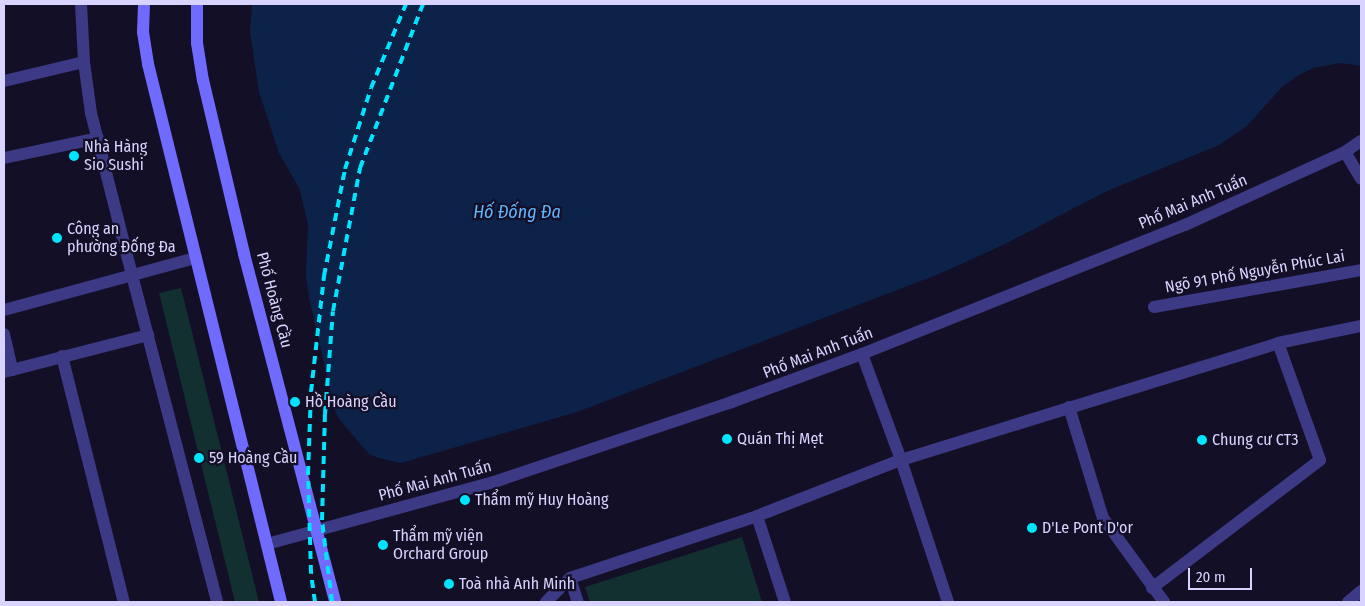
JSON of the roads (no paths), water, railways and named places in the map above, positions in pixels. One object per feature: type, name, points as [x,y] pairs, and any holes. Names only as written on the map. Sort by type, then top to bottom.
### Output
[{"type":"main road","points":[[144,4],[143,32],[148,64],[281,602]]},
{"type":"main road","name":"Phố Hoàng Cầu","points":[[197,4],[197,42],[203,80],[244,254],[335,602]]},
{"type":"street","points":[[81,4],[84,62],[91,113],[217,602]]},
{"type":"street","points":[[4,81],[84,62]]},
{"type":"street","points":[[4,158],[98,138]]},
{"type":"street","name":"Phố Mai Anh Tuấn","points":[[267,544],[494,482],[729,403],[862,354],[1185,225],[1344,152],[1361,141]]},
{"type":"street","points":[[1344,152],[1361,179]]},
{"type":"street","points":[[4,310],[196,258]]},
{"type":"street","name":"Ngõ 91 Phố Nguyễn Phúc Lai","points":[[1154,307],[1361,270]]},
{"type":"street","points":[[546,602],[570,578],[757,516],[901,460],[1278,343],[1361,326]]},
{"type":"street","points":[[4,334],[8,371],[148,335]]},
{"type":"street","points":[[1152,588],[1320,460],[1278,343]]},
{"type":"street","points":[[862,354],[901,460],[948,602]]},
{"type":"street","points":[[62,356],[124,602]]},
{"type":"street","points":[[1069,407],[1103,518],[1164,602]]},
{"type":"street","points":[[757,516],[785,602]]},
{"type":"street","points":[[570,578],[578,602]]},
{"type":"street","points":[[1348,602],[1361,591]]},
{"type":"water","name":"Hố Đống Đa","points":[[252,4],[1361,4],[1361,66],[1341,63],[1313,68],[1297,76],[1281,88],[1247,126],[1219,145],[1107,191],[1003,245],[939,274],[577,412],[401,463],[369,454],[340,420],[335,411],[309,298],[306,275],[308,224],[299,188],[279,153],[259,92],[250,32]]},
{"type":"railway","points":[[315,602],[311,573],[308,474],[311,392],[324,276],[345,169],[371,88],[406,4]]},
{"type":"railway","points":[[332,602],[322,520],[325,414],[333,311],[360,168],[423,4]]},
{"type":"place","name":"Nhà Hàng Sio Sushi","points":[[74,156]]},
{"type":"place","name":"Công an phường Đống Đa","points":[[57,238]]},
{"type":"place","name":"Hồ Hoàng Cầu","points":[[295,402]]},
{"type":"place","name":"Quán Thị Mẹt","points":[[727,439]]},
{"type":"place","name":"Chung cư CT3","points":[[1202,440]]},
{"type":"place","name":"59 Hoàng Cầu","points":[[199,458]]},
{"type":"place","name":"Thẩm mỹ Huy Hoàng","points":[[465,500]]},
{"type":"place","name":"D'Le Pont D'or","points":[[1032,528]]},
{"type":"place","name":"Thẩm mỹ viện Orchard Group","points":[[383,545]]},
{"type":"place","name":"Toà nhà Anh Minh","points":[[449,584]]}]
